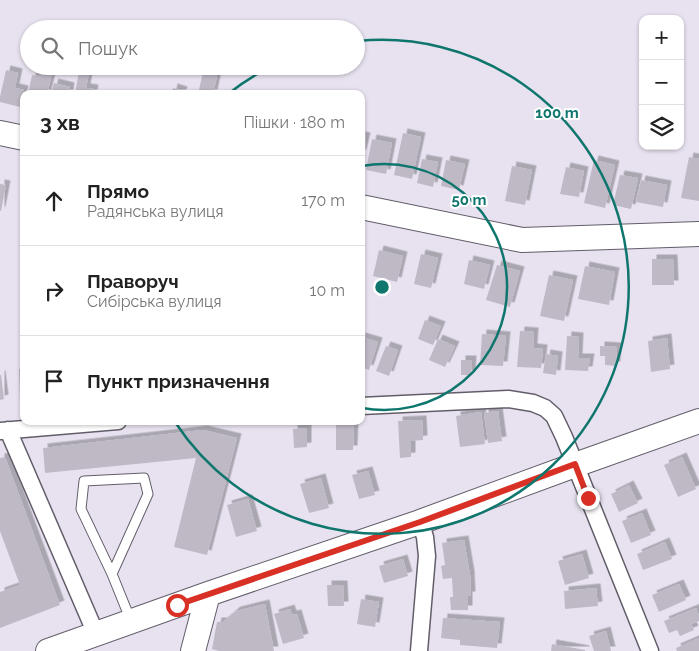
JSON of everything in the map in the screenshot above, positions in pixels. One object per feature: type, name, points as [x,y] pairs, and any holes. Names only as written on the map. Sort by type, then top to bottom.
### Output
[{"type":"street","points":[[0,133],[20,137]]},
{"type":"street","points":[[365,208],[522,240],[699,234]]},
{"type":"street","points":[[365,406],[508,399],[533,403],[545,408],[554,416],[564,437],[650,651]]},
{"type":"street","points":[[48,651],[420,522],[699,420]]},
{"type":"street","points":[[72,425],[4,431],[96,634]]},
{"type":"street","points":[[418,651],[427,556],[425,537],[420,522]]},
{"type":"street","points":[[193,651],[208,594]]},
{"type":"lane","points":[[112,574],[148,494],[144,478],[84,482],[80,510],[112,574],[131,622]]},
{"type":"building","points":[[6,70],[18,73],[15,88],[24,90],[20,90],[20,107],[0,102]]},
{"type":"building","points":[[32,75],[52,75],[48,90],[29,90]]},
{"type":"building","points":[[78,75],[89,75],[86,88],[94,90],[76,90]]},
{"type":"building","points":[[202,75],[217,76],[214,90],[199,90]]},
{"type":"building","points":[[54,83],[70,87],[70,90],[52,90]]},
{"type":"building","points":[[403,133],[421,137],[412,179],[394,175]]},
{"type":"building","points":[[372,139],[392,143],[386,174],[366,170]]},
{"type":"building","points":[[689,157],[699,159],[699,201],[681,198]]},
{"type":"building","points":[[422,159],[438,162],[433,187],[417,183]]},
{"type":"building","points":[[446,160],[465,164],[459,190],[441,186]]},
{"type":"building","points":[[594,160],[615,165],[605,208],[584,203]]},
{"type":"building","points":[[512,166],[532,170],[525,205],[505,201]]},
{"type":"building","points":[[566,167],[584,171],[579,197],[560,194]]},
{"type":"building","points":[[620,175],[638,178],[631,209],[613,205]]},
{"type":"building","points":[[641,180],[667,185],[663,207],[636,202]]},
{"type":"building","points":[[0,184],[6,185],[1,211],[0,211]]},
{"type":"building","points":[[379,250],[403,256],[397,282],[373,276]]},
{"type":"building","points":[[421,254],[438,258],[431,288],[414,284]]},
{"type":"building","points":[[652,259],[673,259],[674,285],[652,285]]},
{"type":"building","points":[[469,260],[490,265],[484,289],[464,284]]},
{"type":"building","points":[[497,265],[520,271],[510,307],[486,300]]},
{"type":"building","points":[[585,266],[615,272],[609,305],[578,299]]},
{"type":"building","points":[[549,275],[573,280],[564,321],[540,316]]},
{"type":"building","points":[[425,320],[441,326],[433,345],[418,339]]},
{"type":"building","points":[[520,331],[534,332],[533,348],[543,349],[541,368],[517,367]]},
{"type":"building","points":[[482,334],[506,336],[503,366],[480,365]]},
{"type":"building","points":[[567,336],[579,337],[578,358],[590,358],[588,371],[565,370]]},
{"type":"building","points":[[365,338],[378,342],[369,370],[365,368]]},
{"type":"building","points":[[667,338],[670,369],[651,372],[648,341]]},
{"type":"building","points":[[438,339],[455,346],[445,367],[429,360]]},
{"type":"building","points":[[386,346],[398,350],[389,376],[376,371]]},
{"type":"building","points":[[600,346],[617,347],[616,366],[605,365],[605,356],[600,356]]},
{"type":"building","points":[[546,354],[558,356],[556,375],[543,373]]},
{"type":"building","points":[[461,360],[472,360],[471,375],[461,375]]},
{"type":"building","points":[[0,375],[4,399],[0,400]]},
{"type":"building","points":[[498,411],[502,441],[488,443],[484,413]]},
{"type":"building","points":[[481,412],[485,444],[460,447],[456,416]]},
{"type":"building","points":[[422,420],[423,440],[411,441],[411,457],[400,458],[398,421]]},
{"type":"building","points":[[336,425],[354,425],[353,450],[336,450]]},
{"type":"building","points":[[307,428],[307,447],[294,448],[293,429]]},
{"type":"building","points":[[203,430],[237,438],[207,555],[174,547],[196,458],[45,473],[43,448]]},
{"type":"building","points":[[5,457],[60,605],[0,628],[0,592],[20,585],[0,531],[0,458]]},
{"type":"building","points":[[682,457],[696,489],[678,497],[664,465]]},
{"type":"building","points":[[368,471],[375,495],[359,499],[352,475]]},
{"type":"building","points":[[321,478],[329,508],[309,513],[300,484]]},
{"type":"building","points":[[629,485],[638,503],[619,512],[611,494]]},
{"type":"building","points":[[248,499],[257,531],[236,537],[227,505]]},
{"type":"building","points":[[642,513],[651,535],[631,543],[622,521]]},
{"type":"building","points":[[464,540],[470,575],[471,596],[468,596],[468,610],[451,610],[450,597],[453,597],[452,578],[443,579],[441,566],[445,565],[442,543]]},
{"type":"building","points":[[665,542],[672,559],[643,570],[637,554]]},
{"type":"building","points":[[582,554],[589,578],[565,585],[558,561]]},
{"type":"building","points":[[403,559],[408,576],[384,583],[379,566]]},
{"type":"building","points":[[679,584],[686,600],[659,612],[652,595]]},
{"type":"building","points":[[327,585],[343,585],[344,606],[328,606]]},
{"type":"building","points":[[596,588],[598,606],[565,609],[564,591]]},
{"type":"building","points":[[361,599],[379,602],[375,627],[357,624]]},
{"type":"building","points":[[265,604],[274,651],[219,651],[212,649],[217,622],[223,622],[236,611]]},
{"type":"building","points":[[696,608],[699,621],[691,624],[694,630],[680,636],[677,630],[669,633],[664,621]]},
{"type":"building","points":[[290,609],[292,615],[297,614],[304,638],[283,644],[274,614]]},
{"type":"building","points":[[443,618],[500,622],[497,648],[460,645],[460,640],[441,638]]},
{"type":"building","points":[[606,631],[611,651],[594,651],[589,636]]},
{"type":"building","points":[[699,638],[699,651],[677,651],[676,648]]},
{"type":"building","points":[[552,644],[585,650],[585,651],[551,651]]},
{"type":"route","points":[[177,605],[420,522],[575,464],[588,498]]}]
